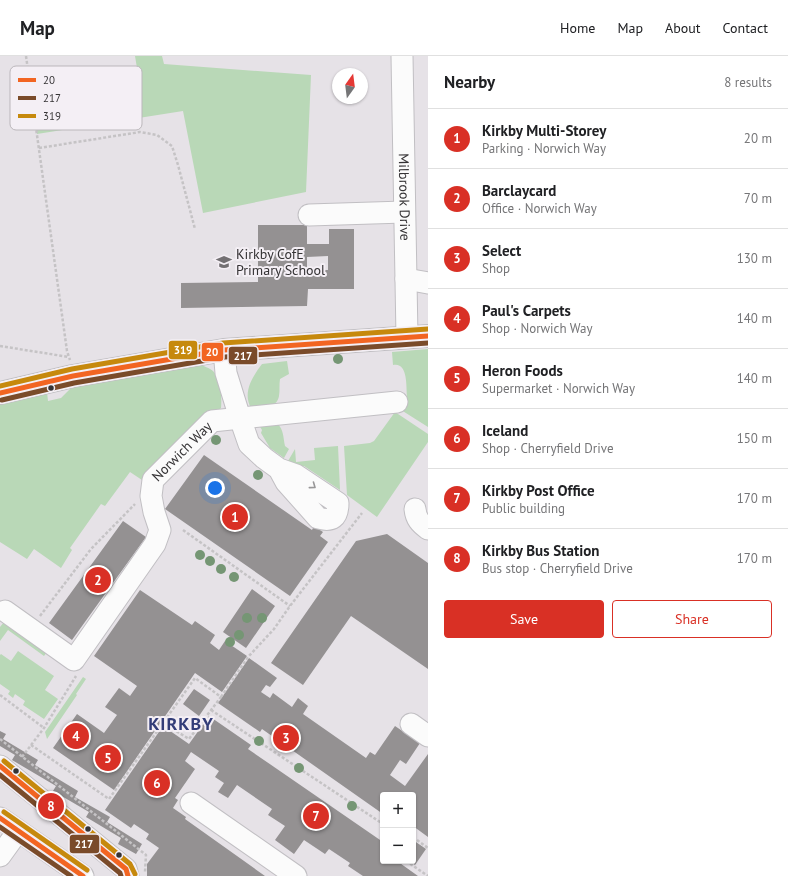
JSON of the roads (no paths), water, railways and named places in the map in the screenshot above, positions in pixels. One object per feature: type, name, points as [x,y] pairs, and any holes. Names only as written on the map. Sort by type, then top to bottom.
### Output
[{"type":"main road","points":[[0,393],[71,366],[224,350],[417,337]]},
{"type":"street","name":"Milbrook Drive","points":[[402,56],[406,279],[417,337]]},
{"type":"street","points":[[309,215],[404,212]]},
{"type":"street","points":[[406,279],[428,283]]},
{"type":"street","points":[[224,350],[226,373],[249,444],[279,469]]},
{"type":"street","name":"Norwich Way","points":[[5,611],[74,660],[155,544],[159,535],[160,530],[151,496],[153,480],[212,421],[397,402]]},
{"type":"street","points":[[415,509],[416,517],[421,524],[428,528]]},
{"type":"street","points":[[0,766],[121,864],[126,869],[128,876]]},
{"type":"street","points":[[191,803],[296,876]]},
{"type":"street","points":[[0,818],[83,876]]},
{"type":"street","points":[[0,856],[18,831]]},
{"type":"place","name":"Kirkby CofE Primary School","points":[[224,262]]},
{"type":"place","name":"Kirkby Multi-Storey","points":[[235,517]]},
{"type":"place","name":"Barclaycard","points":[[98,580]]},
{"type":"place","name":"Paul's Carpets","points":[[76,736]]},
{"type":"place","name":"Select","points":[[286,738]]},
{"type":"place","name":"Heron Foods","points":[[108,758]]},
{"type":"place","name":"Iceland","points":[[157,783]]},
{"type":"place","name":"Kirkby Bus Station","points":[[51,806]]},
{"type":"place","name":"Kirkby Post Office","points":[[316,816]]},
{"type":"district","name":"KIRKBY","points":[[181,724]]}]
